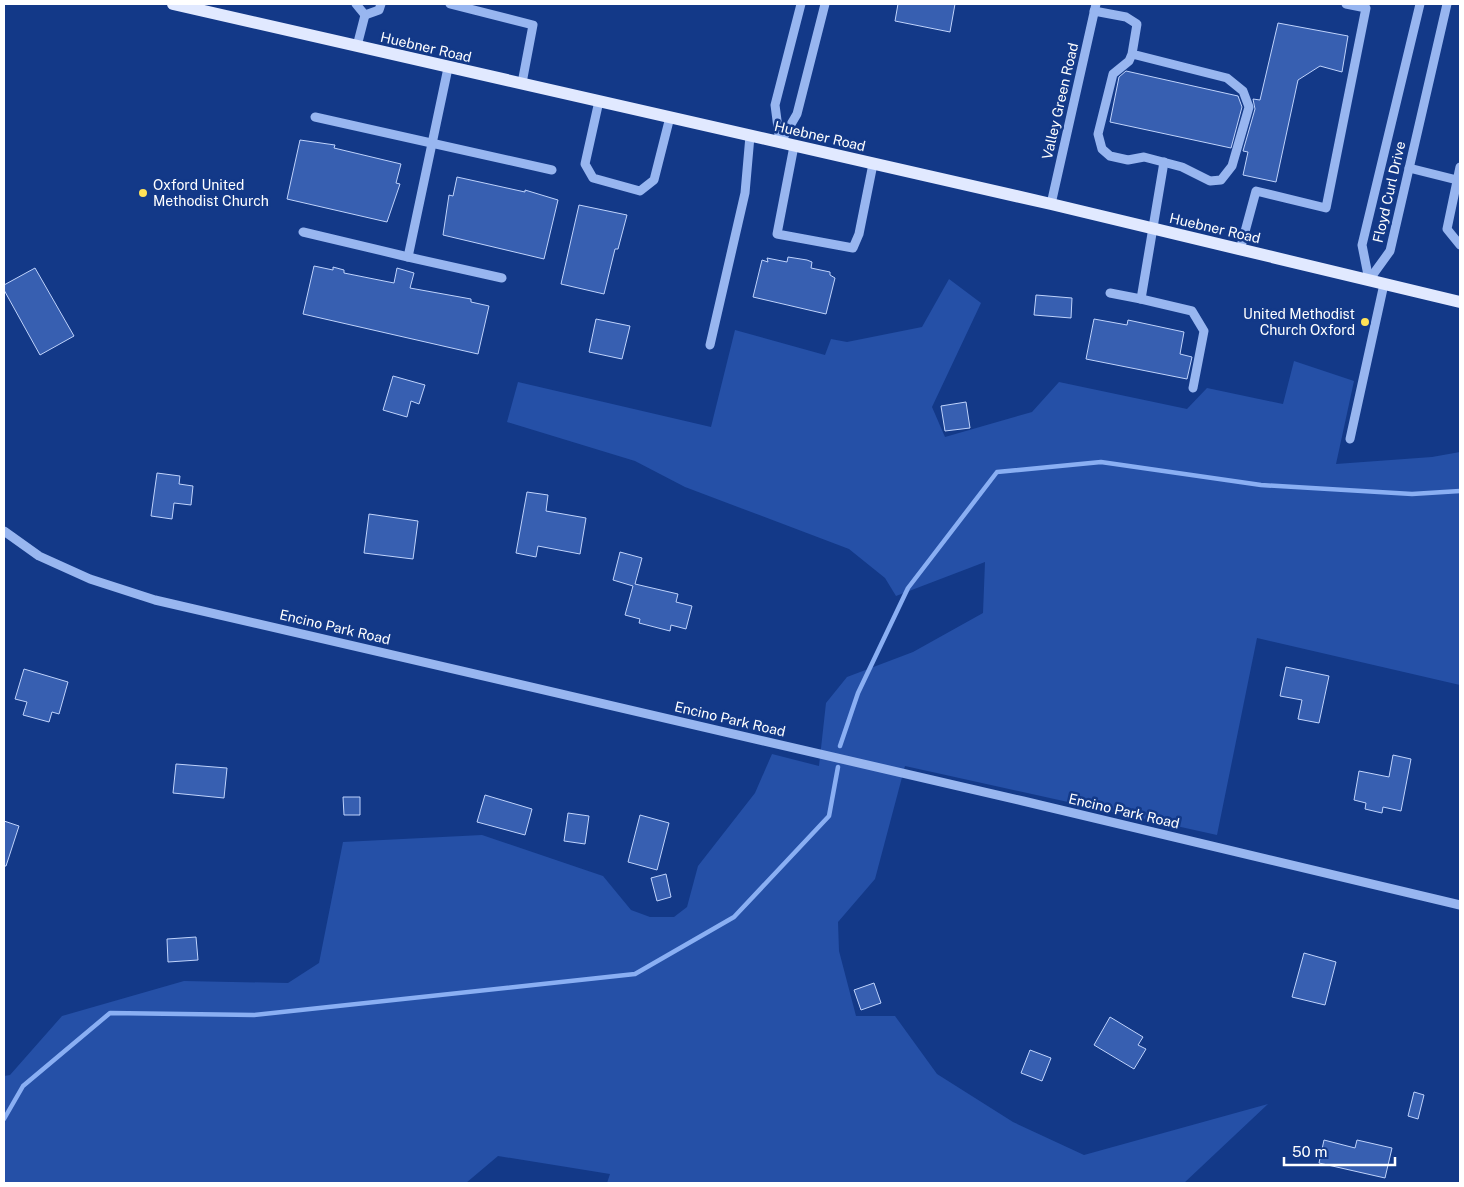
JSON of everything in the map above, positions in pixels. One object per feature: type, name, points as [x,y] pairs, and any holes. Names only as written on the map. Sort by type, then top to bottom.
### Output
[{"type":"main road","name":"Huebner Road","points":[[173,4],[1051,204],[1460,302]]},
{"type":"street","points":[[356,4],[365,15]]},
{"type":"street","points":[[365,15],[379,10],[381,4]]},
{"type":"street","points":[[450,4],[533,25],[522,83]]},
{"type":"street","points":[[780,143],[775,105],[802,4]]},
{"type":"street","points":[[780,143],[797,114],[825,4]]},
{"type":"street","points":[[1240,250],[1256,191],[1326,208],[1367,6],[1346,4]]},
{"type":"street","name":"Floyd Curl Drive","points":[[1369,280],[1362,244],[1420,4]]},
{"type":"street","name":"Floyd Curl Drive","points":[[1369,280],[1390,251],[1447,4]]},
{"type":"street","points":[[1095,8],[1126,17],[1137,24],[1129,61],[1113,74],[1098,134],[1102,149],[1110,156],[1128,160],[1144,157],[1182,167],[1210,181],[1221,180],[1232,166],[1249,107],[1243,91],[1227,78],[1132,54]]},
{"type":"street","name":"Valley Green Road","points":[[1051,204],[1095,8]]},
{"type":"street","points":[[357,46],[365,15]]},
{"type":"street","points":[[408,257],[434,143],[448,68]]},
{"type":"street","points":[[599,101],[585,164],[593,178],[640,190],[654,180],[670,117]]},
{"type":"street","points":[[315,117],[552,170]]},
{"type":"street","points":[[710,345],[744,194],[750,136]]},
{"type":"street","points":[[794,146],[777,234],[853,248],[859,234],[873,164]]},
{"type":"street","points":[[1141,299],[1164,162]]},
{"type":"street","points":[[1460,167],[1447,229],[1460,245]]},
{"type":"street","points":[[1409,168],[1457,180]]},
{"type":"street","points":[[303,232],[502,278]]},
{"type":"street","points":[[1350,440],[1384,284]]},
{"type":"street","points":[[1110,293],[1192,311],[1204,331],[1193,388]]},
{"type":"street","name":"Encino Park Road","points":[[4,531],[38,556],[90,579],[155,600],[917,776],[1460,906]]},
{"type":"shaded area","points":[[949,279],[981,303],[932,407],[945,437],[1032,412],[1059,382],[1187,409],[1207,388],[1283,404],[1294,361],[1354,381],[1336,464],[1432,457],[1460,452],[1460,685],[1257,638],[1217,835],[905,766],[875,879],[838,922],[839,951],[856,1016],[895,1016],[937,1074],[1013,1122],[1084,1155],[1268,1104],[1184,1183],[607,1183],[610,1174],[498,1156],[466,1183],[4,1183],[4,1076],[10,1075],[62,1016],[184,981],[288,983],[319,963],[343,842],[482,835],[603,876],[631,910],[650,917],[674,917],[687,907],[698,866],[755,793],[772,754],[819,766],[826,703],[847,677],[913,652],[983,613],[985,562],[896,596],[885,578],[849,549],[685,487],[635,461],[507,422],[518,382],[711,427],[735,330],[825,355],[831,339],[847,342],[922,327]]},
{"type":"building","points":[[898,4],[955,4],[950,32],[895,21]]},
{"type":"building","points":[[1278,23],[1348,36],[1342,72],[1320,66],[1298,80],[1276,182],[1243,175],[1248,152],[1243,151],[1255,109],[1253,99],[1260,100]]},
{"type":"building","points":[[1126,71],[1238,96],[1242,107],[1231,148],[1110,122],[1119,77]]},
{"type":"building","points":[[300,140],[335,145],[334,148],[401,164],[396,183],[400,184],[387,222],[287,199]]},
{"type":"building","points":[[457,177],[525,192],[525,190],[558,200],[544,259],[443,235],[449,195],[453,196]]},
{"type":"building","points":[[579,205],[627,215],[618,249],[615,249],[604,294],[561,284]]},
{"type":"building","points":[[788,257],[812,262],[811,268],[830,272],[830,275],[835,278],[826,314],[753,297],[762,260],[768,262],[767,258],[787,262]]},
{"type":"building","points":[[314,266],[333,270],[333,267],[344,270],[344,273],[394,283],[397,268],[414,273],[410,288],[471,299],[471,302],[489,306],[478,354],[303,314]]},
{"type":"building","points":[[35,268],[74,336],[40,355],[4,290],[4,285]]},
{"type":"building","points":[[1036,295],[1072,298],[1071,318],[1034,315]]},
{"type":"building","points":[[596,319],[630,326],[622,359],[589,352]]},
{"type":"building","points":[[1094,319],[1127,325],[1128,320],[1184,332],[1180,354],[1192,357],[1187,379],[1086,359]]},
{"type":"building","points":[[393,376],[425,385],[419,404],[411,401],[407,417],[383,410]]},
{"type":"building","points":[[966,402],[970,428],[945,431],[941,406]]},
{"type":"building","points":[[157,473],[180,476],[179,484],[193,486],[191,505],[174,503],[172,519],[151,516]]},
{"type":"building","points":[[527,492],[548,495],[546,511],[586,518],[580,554],[538,546],[536,557],[516,553]]},
{"type":"building","points":[[369,514],[418,521],[413,559],[364,553]]},
{"type":"building","points":[[620,552],[642,558],[635,584],[678,594],[676,602],[692,606],[686,629],[671,625],[670,631],[639,623],[640,619],[625,615],[633,586],[613,580]]},
{"type":"building","points":[[1286,667],[1329,676],[1319,723],[1298,719],[1302,700],[1280,696]]},
{"type":"building","points":[[24,669],[68,682],[59,714],[52,712],[49,722],[23,715],[27,702],[15,699]]},
{"type":"building","points":[[1393,755],[1411,759],[1401,811],[1383,807],[1382,813],[1365,809],[1366,803],[1354,800],[1359,771],[1389,777]]},
{"type":"building","points":[[176,764],[227,768],[224,798],[173,793]]},
{"type":"building","points":[[485,795],[532,809],[525,835],[477,822]]},
{"type":"building","points":[[343,797],[360,797],[360,815],[344,815]]},
{"type":"building","points":[[568,813],[589,816],[585,844],[564,841]]},
{"type":"building","points":[[640,815],[669,823],[657,870],[628,862]]},
{"type":"building","points":[[4,821],[19,826],[6,866],[4,866]]},
{"type":"building","points":[[666,874],[671,897],[657,901],[651,878]]},
{"type":"building","points":[[196,937],[198,960],[168,962],[167,939]]},
{"type":"building","points":[[1304,953],[1336,962],[1325,1005],[1292,997]]},
{"type":"building","points":[[874,983],[881,1003],[861,1010],[854,990]]},
{"type":"building","points":[[1110,1017],[1143,1037],[1138,1045],[1146,1049],[1134,1069],[1094,1045]]},
{"type":"building","points":[[1030,1050],[1051,1058],[1042,1081],[1021,1073]]},
{"type":"building","points":[[1414,1092],[1424,1095],[1418,1119],[1408,1116]]},
{"type":"building","points":[[1324,1140],[1355,1148],[1357,1140],[1392,1148],[1385,1178],[1319,1163]]},
{"type":"waterway","points":[[840,746],[858,693],[908,588],[997,472],[1101,462],[1261,485],[1412,494],[1460,491]]},
{"type":"waterway","points":[[4,1119],[23,1086],[110,1013],[254,1015],[635,974],[734,917],[829,816],[838,767]]},
{"type":"place","name":"Oxford United Methodist Church","points":[[143,193]]},
{"type":"place","name":"United Methodist Church Oxford","points":[[1365,322]]}]
